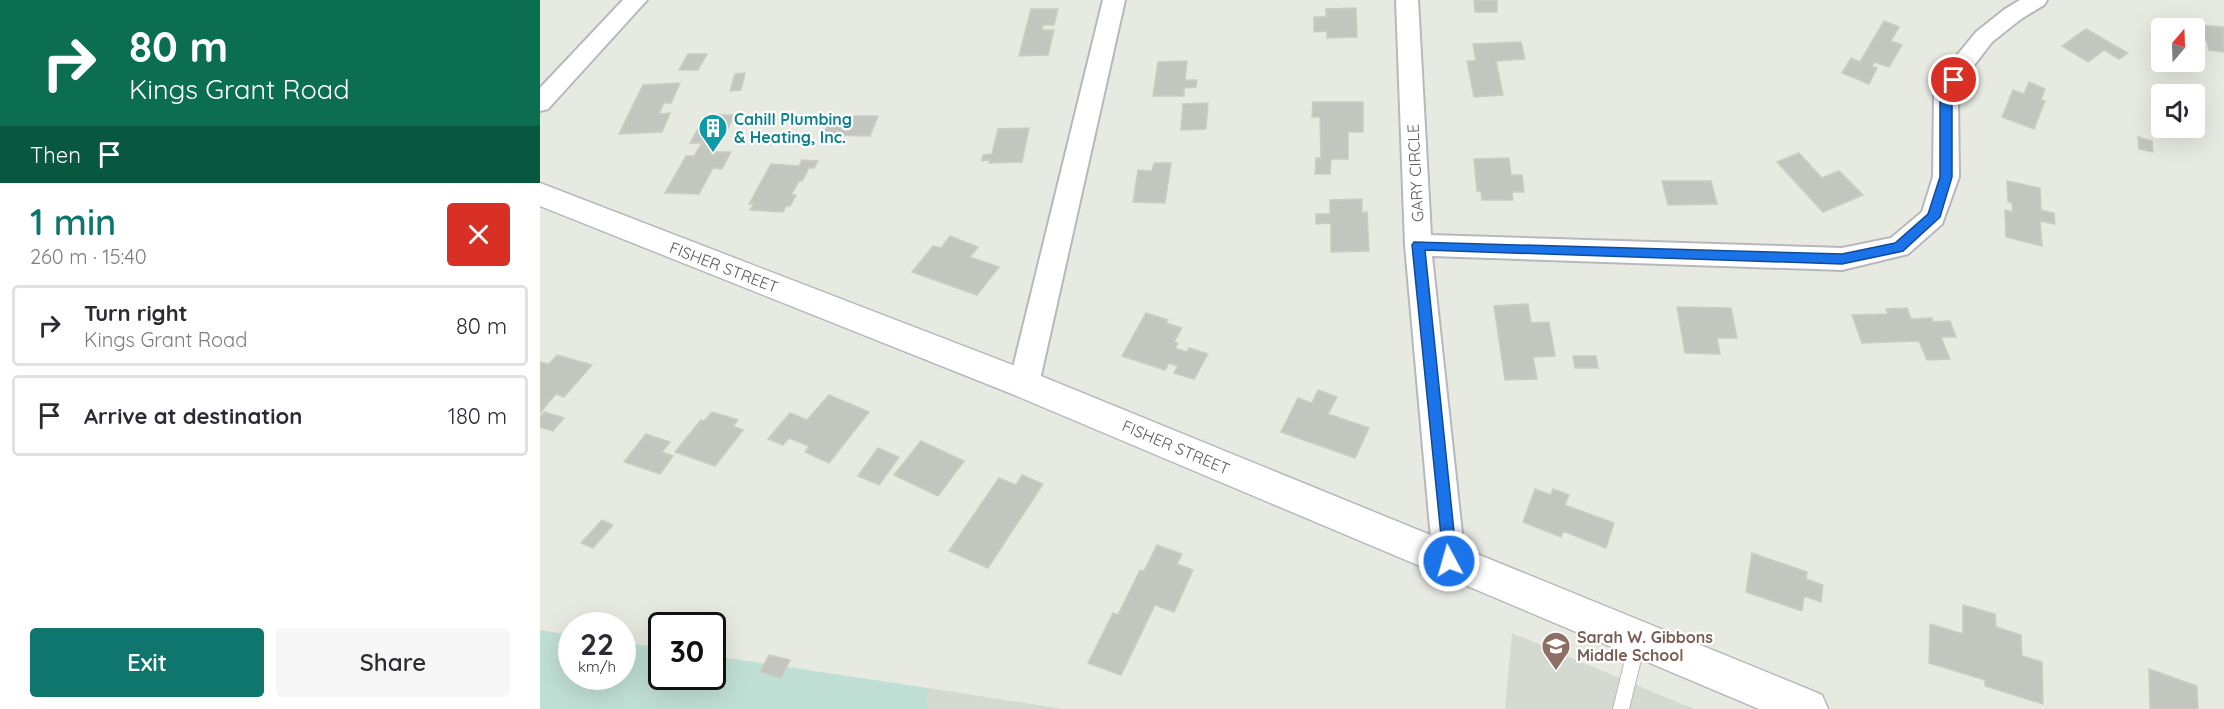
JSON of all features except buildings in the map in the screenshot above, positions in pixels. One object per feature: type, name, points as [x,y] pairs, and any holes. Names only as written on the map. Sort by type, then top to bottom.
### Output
[{"type":"main road","name":"FISHER STREET","points":[[540,194],[1024,384],[1808,709]]},
{"type":"street","points":[[540,103],[636,0]]},
{"type":"street","points":[[1024,384],[1113,0]]},
{"type":"street","name":"GARY CIRCLE","points":[[1407,0],[1418,245],[1449,561]]},
{"type":"street","points":[[1418,245],[1842,259],[1899,247],[1934,217],[1946,177],[1946,96],[1962,64],[1984,37],[2013,14],[2037,0]]},
{"type":"lane","points":[[1621,709],[1638,639]]},
{"type":"shaded area","points":[[540,630],[558,633],[558,690],[636,690],[636,644],[648,646],[648,690],[726,690],[726,658],[928,688],[927,709],[540,709]]},
{"type":"shaded area","name":"Sarah W. Gibbons Middle School","points":[[1512,633],[1694,709],[1505,709]]},
{"type":"shaded area","points":[[928,688],[1064,709],[927,709]]},
{"type":"place","name":"Cahill Plumbing & Heating, Inc.","points":[[713,154]]},
{"type":"place","name":"Sarah W. Gibbons Middle School","points":[[1556,672]]},
{"type":"route","points":[[1449,561],[1418,245],[1842,259],[1899,247],[1934,217],[1946,177],[1946,96],[1954,80]]}]
